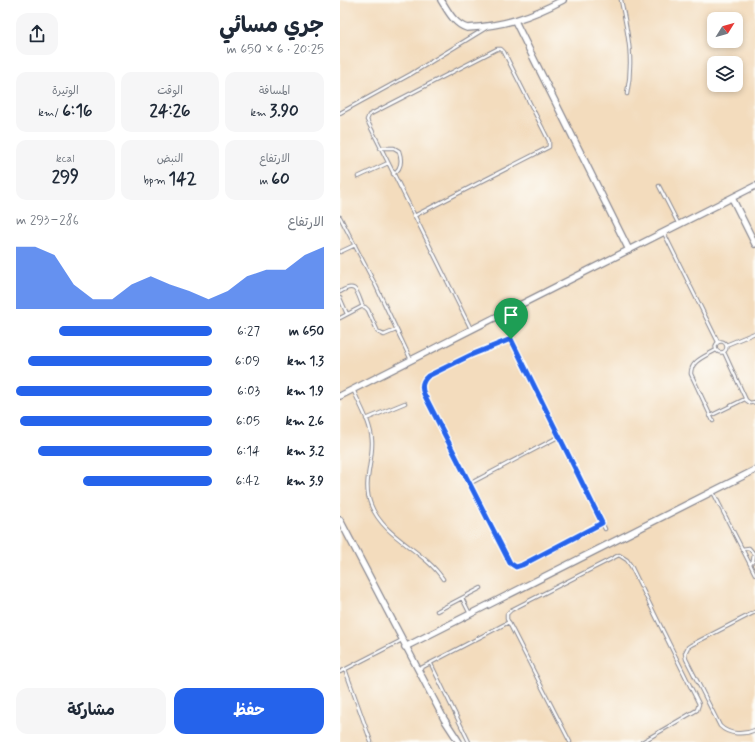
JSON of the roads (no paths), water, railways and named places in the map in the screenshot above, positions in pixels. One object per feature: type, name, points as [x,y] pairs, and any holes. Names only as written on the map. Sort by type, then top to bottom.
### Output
[{"type":"street","points":[[441,0],[456,22],[467,28],[514,21],[539,12],[563,0]]},
{"type":"street","points":[[514,21],[628,250]]},
{"type":"street","points":[[340,396],[755,186]]},
{"type":"street","points":[[732,198],[755,244]]},
{"type":"street","points":[[405,647],[755,470]]},
{"type":"street","points":[[340,520],[417,670],[448,727],[459,742]]},
{"type":"lane","points":[[621,0],[631,57],[627,94]]},
{"type":"lane","points":[[340,113],[411,74],[491,25]]},
{"type":"lane","points":[[414,216],[549,147],[548,141],[503,50],[497,49],[369,115],[367,120],[414,216],[472,329]]},
{"type":"lane","points":[[380,148],[394,148],[399,151],[400,167],[393,174]]},
{"type":"lane","points":[[358,177],[388,163]]},
{"type":"lane","points":[[660,186],[679,225]]},
{"type":"lane","points":[[340,217],[411,360]]},
{"type":"lane","points":[[664,232],[718,342]]},
{"type":"lane","points":[[340,252],[355,245]]},
{"type":"lane","points":[[340,292],[348,287],[353,287],[356,290],[363,307],[367,308],[376,329],[381,334],[384,335],[396,330]]},
{"type":"lane","points":[[340,298],[347,314]]},
{"type":"lane","points":[[340,318],[363,307]]},
{"type":"lane","points":[[500,315],[605,529]]},
{"type":"lane","points":[[726,345],[755,333]]},
{"type":"lane","points":[[511,339],[471,355],[428,376],[422,382],[422,390],[510,563],[516,567],[522,565],[602,523]]},
{"type":"lane","points":[[718,342],[722,341],[726,345]]},
{"type":"lane","points":[[716,350],[715,345],[718,342]]},
{"type":"lane","points":[[726,345],[724,352],[745,399],[748,403],[755,402]]},
{"type":"lane","points":[[716,350],[719,352],[724,352]]},
{"type":"lane","points":[[713,421],[692,378],[690,370],[694,363],[716,350]]},
{"type":"lane","points":[[353,389],[371,434],[372,443],[367,482],[372,509],[381,522],[443,579]]},
{"type":"lane","points":[[710,416],[745,399]]},
{"type":"lane","points":[[366,419],[405,403]]},
{"type":"lane","points":[[469,484],[560,436]]},
{"type":"lane","points":[[713,491],[755,574]]},
{"type":"lane","points":[[742,549],[749,548],[754,554],[753,561],[750,564]]},
{"type":"lane","points":[[570,742],[506,616],[508,611],[616,556],[621,556],[627,560],[699,704],[697,710],[642,742]]},
{"type":"lane","points":[[437,611],[481,588]]},
{"type":"lane","points":[[462,598],[470,614]]},
{"type":"lane","points":[[755,612],[691,645],[685,653],[686,659],[720,726],[727,732],[732,733],[748,733],[755,730]]},
{"type":"lane","points":[[417,670],[509,622]]},
{"type":"lane","points":[[340,672],[402,640]]},
{"type":"lane","points":[[431,663],[469,742]]},
{"type":"lane","points":[[345,669],[371,742]]}]
